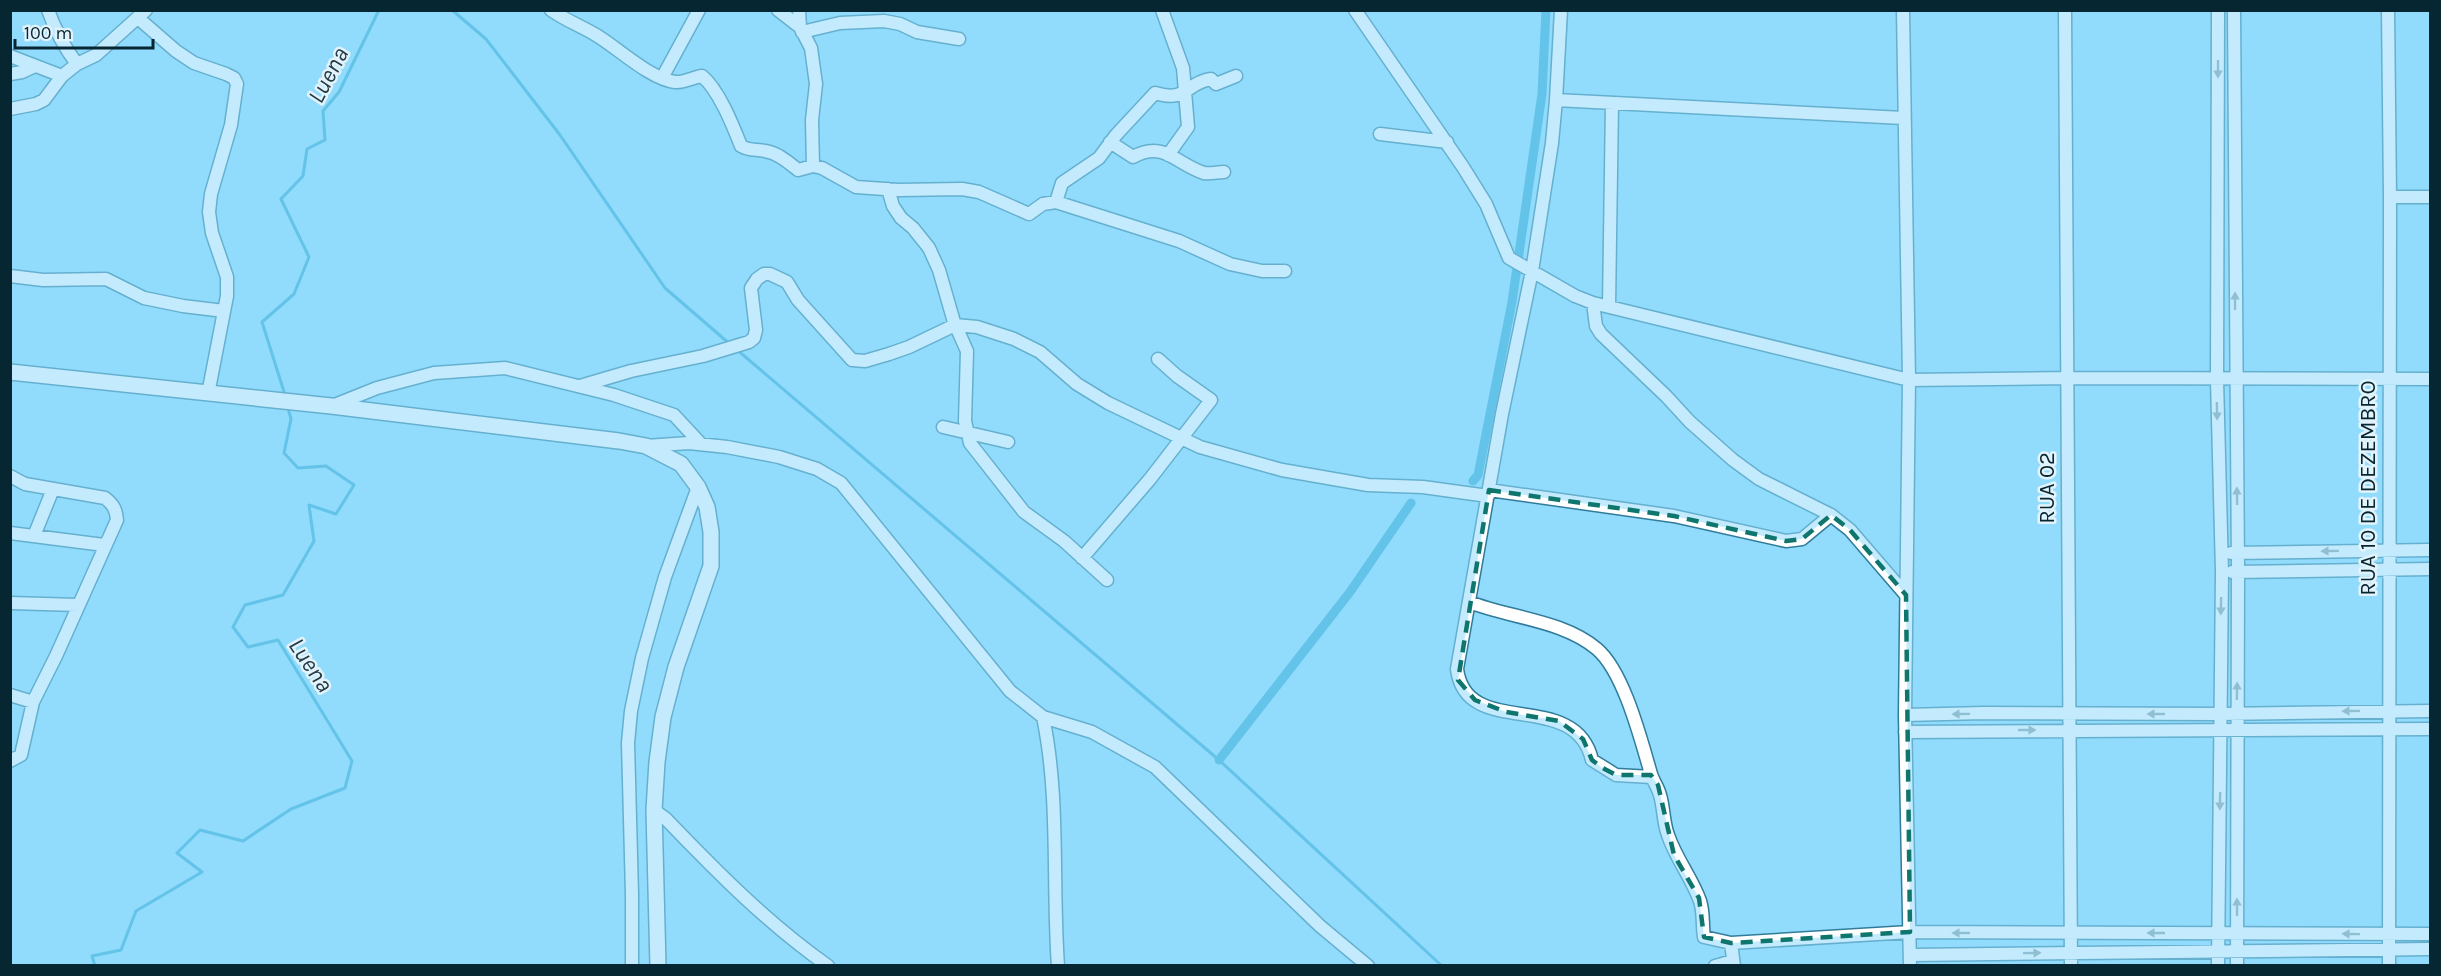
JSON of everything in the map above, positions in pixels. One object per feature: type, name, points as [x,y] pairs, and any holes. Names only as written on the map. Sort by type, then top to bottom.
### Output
[{"type":"main road","points":[[10,372],[325,406],[646,446],[681,465],[698,487],[707,507],[711,532],[711,566],[676,667],[663,717],[654,810],[658,966]]},
{"type":"street","points":[[48,10],[53,26],[65,49],[77,64]]},
{"type":"street","points":[[551,10],[612,44],[628,58],[662,78],[677,82],[702,76],[708,81],[731,119],[741,146],[747,150],[766,151],[778,155],[798,170],[813,166],[840,176],[856,187],[962,189],[979,192],[1029,214],[1043,204],[1056,202],[1179,241],[1230,264],[1262,271],[1285,271]]},
{"type":"street","points":[[662,78],[699,10]]},
{"type":"street","points":[[778,10],[801,29],[840,23],[884,21],[900,24],[917,32],[959,39]]},
{"type":"street","points":[[799,10],[801,29],[811,48],[816,84],[812,120],[813,166]]},
{"type":"street","points":[[1162,10],[1183,68],[1188,127],[1168,155]]},
{"type":"street","points":[[1355,10],[1446,142],[1485,204],[1509,258],[1575,296],[1593,303],[1909,380],[2430,379]]},
{"type":"street","points":[[1561,10],[1556,100],[1532,271],[1488,493],[1457,669],[1458,680],[1464,690],[1475,700],[1487,706],[1568,724],[1583,739],[1592,760],[1616,775],[1652,777]]},
{"type":"street","points":[[1903,10],[1909,380],[1905,732],[1910,961],[2071,959],[2237,951],[2430,949]]},
{"type":"street","name":"RUA 02","points":[[2065,10],[2071,959]]},
{"type":"street","points":[[2218,10],[2217,380],[2222,572],[2218,966]]},
{"type":"street","points":[[2234,10],[2238,553],[2237,966]]},
{"type":"street","name":"RUA 10 DE DEZEMBRO","points":[[2388,10],[2390,197],[2389,966]]},
{"type":"street","points":[[10,109],[36,104],[44,100],[62,76],[77,64],[96,55],[142,14],[176,51],[194,63],[234,78],[237,84],[231,125],[211,194],[209,212],[214,244],[227,277],[227,296],[208,394]]},
{"type":"street","points":[[10,56],[62,76]]},
{"type":"street","points":[[10,74],[35,66]]},
{"type":"street","points":[[1056,202],[1062,183],[1099,158],[1146,100],[1155,93],[1166,97],[1176,96],[1186,93],[1201,81],[1211,79],[1216,84],[1236,76]]},
{"type":"street","points":[[1556,100],[1904,118]]},
{"type":"street","points":[[1609,306],[1612,103]]},
{"type":"street","points":[[1380,134],[1446,142]]},
{"type":"street","points":[[1110,142],[1133,157],[1145,150],[1160,151],[1206,174],[1224,172]]},
{"type":"street","points":[[888,189],[893,206],[901,218],[913,228],[929,248],[939,270],[955,325],[967,351],[966,432],[970,443],[1015,504],[1107,580]]},
{"type":"street","points":[[2390,197],[2430,197]]},
{"type":"street","points":[[580,386],[631,371],[703,356],[748,342],[754,338],[756,330],[751,288],[757,279],[764,274],[770,274],[787,282],[798,300],[852,360],[865,361],[889,354],[955,325],[977,327],[995,335],[1014,339],[1041,352],[1077,384],[1108,403],[1180,439],[1244,460],[1305,475],[1368,485],[1488,493],[1684,518],[1786,541],[1802,538],[1831,516]]},
{"type":"street","points":[[10,276],[43,280],[106,279],[144,298],[183,306],[224,310]]},
{"type":"street","points":[[1593,303],[1596,326],[1601,334],[1710,441],[1759,479],[1831,516],[1850,530],[1906,595]]},
{"type":"street","points":[[1082,558],[1150,479],[1211,400],[1177,376],[1158,359]]},
{"type":"street","points":[[325,406],[377,388],[434,373],[505,368],[580,386],[674,414],[700,444]]},
{"type":"street","points":[[943,427],[1008,441]]},
{"type":"street","points":[[646,446],[700,444],[779,458],[818,469],[841,483],[1010,691],[1044,717],[1092,732],[1155,767],[1320,926],[1366,965]]},
{"type":"street","points":[[10,476],[25,484],[105,498],[112,504],[117,520],[33,702],[21,755],[10,761]]},
{"type":"street","points":[[632,966],[628,743],[631,711],[642,658],[665,577],[698,487]]},
{"type":"street","points":[[34,536],[52,489]]},
{"type":"street","points":[[10,533],[104,545]]},
{"type":"street","points":[[2221,554],[2430,550]]},
{"type":"street","points":[[2222,572],[2430,569]]},
{"type":"street","points":[[1469,602],[1568,632],[1598,650],[1610,664],[1646,752],[1652,777],[1658,785],[1666,831],[1674,855],[1699,898],[1703,911],[1704,937],[1731,943],[1910,932],[2430,934]]},
{"type":"street","points":[[10,603],[78,605]]},
{"type":"street","points":[[10,695],[33,702]]},
{"type":"street","points":[[1905,715],[2430,711]]},
{"type":"street","points":[[1044,717],[1052,790],[1058,966]]},
{"type":"street","points":[[1905,732],[2430,729]]},
{"type":"street","points":[[654,810],[665,818],[742,898],[828,966]]},
{"type":"street","points":[[1715,966],[1734,963],[1731,943]]},
{"type":"highlighted area","points":[[1489,490],[1674,516],[1786,541],[1802,539],[1831,515],[1850,530],[1906,595],[1910,932],[1731,943],[1704,937],[1699,898],[1674,855],[1658,785],[1651,775],[1616,775],[1592,760],[1583,739],[1559,721],[1506,712],[1475,700],[1458,680]]},
{"type":"waterway","name":"Luena","points":[[285,395],[262,322],[294,294],[309,257],[281,199],[303,176],[307,149],[325,140],[323,111],[339,92],[379,10]]},
{"type":"waterway","points":[[452,10],[486,39],[560,135],[665,288],[731,345]]},
{"type":"waterway","points":[[1473,481],[1478,475],[1512,302],[1542,94],[1546,10]]},
{"type":"waterway","points":[[736,349],[1219,760],[1442,966]]},
{"type":"waterway","name":"Luena","points":[[95,966],[92,956],[121,950],[136,911],[202,872],[177,853],[200,830],[243,841],[291,809],[345,788],[352,761],[278,640],[248,647],[233,627],[245,605],[283,595],[314,541],[309,505],[336,514],[354,485],[326,466],[298,468],[284,453],[291,419],[288,408]]},
{"type":"waterway","points":[[1219,760],[1350,592],[1411,503]]}]
